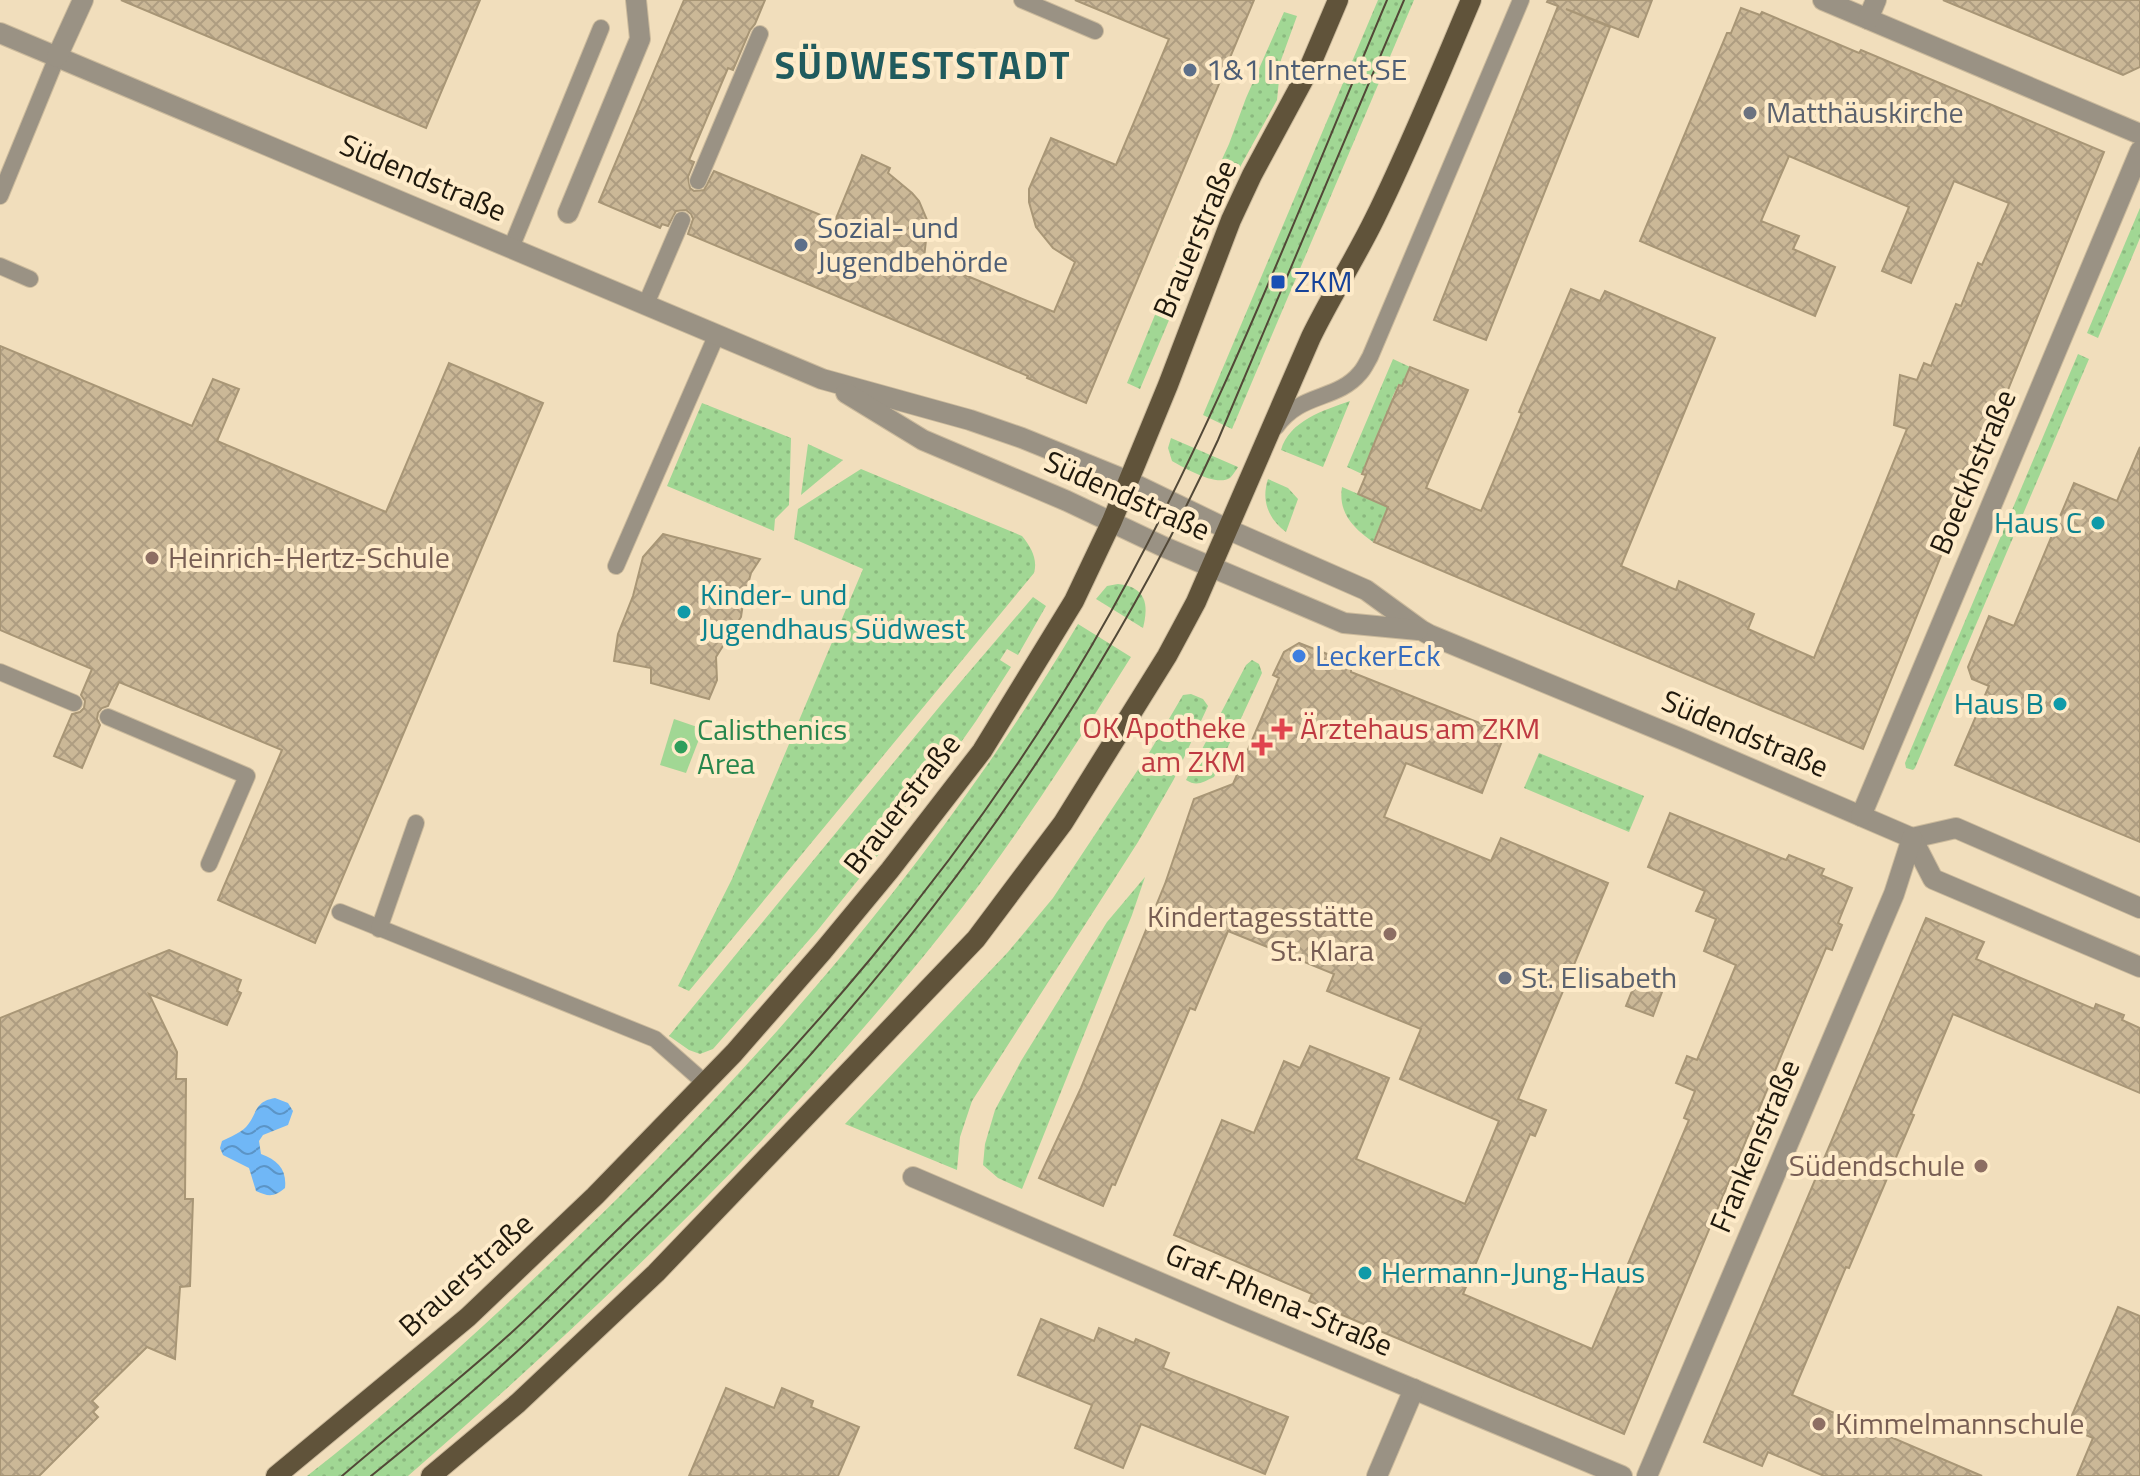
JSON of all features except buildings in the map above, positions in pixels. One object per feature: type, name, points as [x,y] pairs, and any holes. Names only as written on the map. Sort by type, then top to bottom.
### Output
[{"type":"main road","name":"Brauerstraße","points":[[276,1476],[468,1317],[595,1196],[734,1053],[890,870],[982,751],[1074,601],[1112,521],[1231,220],[1307,73],[1338,0]]},
{"type":"main road","points":[[431,1476],[518,1403],[656,1273],[976,939],[1063,823],[1167,656],[1211,567],[1324,310],[1396,173],[1471,0]]},
{"type":"street","points":[[57,57],[83,0]]},
{"type":"street","points":[[568,213],[640,39],[636,0]]},
{"type":"street","points":[[1823,0],[1872,10],[2140,134]]},
{"type":"street","name":"Südendstraße","points":[[0,33],[822,379],[970,420],[1128,481],[1227,529],[1366,590],[1421,630],[1912,838]]},
{"type":"street","name":"Boeckhstraße","points":[[1861,816],[2140,151]]},
{"type":"street","name":"Südendstraße","points":[[822,379],[923,440],[1344,623],[1421,630]]},
{"type":"street","points":[[2140,908],[1956,828],[1912,838],[1933,879],[2140,967]]},
{"type":"street","name":"Frankenstraße","points":[[1647,1476],[1894,894],[1912,838]]},
{"type":"street","name":"Graf-Rhena-Straße","points":[[913,1177],[1622,1476]]},
{"type":"street","points":[[1377,1476],[1414,1389]]},
{"type":"lane","points":[[1022,0],[1095,31]]},
{"type":"lane","points":[[1268,438],[1295,407],[1339,389],[1360,373],[1370,357],[1521,0]]},
{"type":"lane","points":[[511,248],[601,28]]},
{"type":"lane","points":[[698,181],[760,34]]},
{"type":"lane","points":[[0,196],[57,57]]},
{"type":"lane","points":[[646,304],[682,220]]},
{"type":"lane","points":[[0,266],[30,279]]},
{"type":"lane","points":[[616,566],[717,334]]},
{"type":"lane","points":[[0,672],[74,703]]},
{"type":"lane","points":[[108,717],[247,776],[209,864]]},
{"type":"lane","points":[[379,929],[416,823]]},
{"type":"lane","points":[[340,912],[655,1039],[705,1083]]},
{"type":"green space","points":[[1378,0],[1414,0],[1232,429],[1203,415]]},
{"type":"green space","points":[[1284,12],[1297,16],[1281,60],[1277,100],[1212,218],[1140,389],[1127,383]]},
{"type":"green space","points":[[2140,208],[2140,238],[2098,338],[2087,333]]},
{"type":"green space","points":[[2078,354],[2089,359],[1915,768],[1906,768],[1905,763]]},
{"type":"green space","points":[[1393,359],[1410,367],[1402,386],[1398,385],[1392,398],[1396,401],[1384,419],[1362,474],[1347,467]]},
{"type":"green space","points":[[1350,401],[1323,467],[1281,450],[1285,440],[1299,424]]},
{"type":"green space","points":[[702,403],[791,438],[789,505],[775,519],[774,531],[667,486]]},
{"type":"green space","points":[[1171,438],[1238,467],[1230,478],[1224,480],[1201,476],[1172,461],[1168,448]]},
{"type":"green space","points":[[808,444],[843,460],[801,495]]},
{"type":"green space","points":[[861,469],[1022,536],[1033,553],[1034,573],[689,991],[678,986],[732,879],[863,569],[794,539],[798,509]]},
{"type":"green space","points":[[1268,479],[1288,488],[1298,499],[1286,532],[1268,508],[1265,494]]},
{"type":"green space","points":[[1342,487],[1388,507],[1373,542],[1348,519],[1342,505]]},
{"type":"green space","points":[[1118,584],[1135,589],[1143,598],[1146,611],[1143,628],[1096,599],[1107,586]]},
{"type":"green space","points":[[1033,597],[1046,606],[1018,655],[1007,649],[1000,660],[1011,667],[904,823],[817,931],[713,1049],[700,1054],[669,1036],[940,706]]},
{"type":"green space","points":[[1078,624],[1131,657],[993,866],[883,1006],[820,1077],[755,1148],[620,1283],[408,1476],[307,1476],[487,1323],[620,1196],[765,1045],[900,884],[1022,713]]},
{"type":"green space","points":[[1252,660],[1259,664],[1262,673],[1214,777],[1200,783],[1186,780],[1246,665]]},
{"type":"green space","points":[[1191,694],[1203,699],[1208,706],[1174,779],[1138,842],[972,1101],[960,1137],[957,1170],[845,1124],[1008,952],[1053,898],[1149,753],[1183,695]]},
{"type":"green space","name":"Calisthenics Area","points":[[674,719],[703,729],[686,773],[660,765]]},
{"type":"green space","points":[[1539,753],[1644,796],[1629,832],[1524,788]]},
{"type":"green space","points":[[1145,877],[1022,1189],[998,1178],[983,1165],[985,1144],[995,1110],[1021,1061],[1107,922]]},
{"type":"water","points":[[275,1098],[288,1103],[293,1111],[288,1125],[263,1135],[259,1141],[261,1154],[277,1163],[284,1176],[285,1188],[268,1195],[256,1191],[249,1168],[223,1155],[220,1148],[222,1141],[246,1127],[263,1102]]},
{"type":"tram line","points":[[342,1476],[524,1321],[745,1101],[872,958],[988,806],[1042,727],[1092,645],[1175,488],[1250,327],[1387,0]]},
{"type":"tram line","points":[[371,1476],[525,1344],[757,1113],[841,1020],[904,943],[965,865],[1022,784],[1127,616],[1218,440],[1404,0]]},
{"type":"place","name":"1&1 Internet SE","points":[[1190,70]]},
{"type":"place","name":"Matthäuskirche","points":[[1750,113]]},
{"type":"place","name":"Sozial- und Jugendbehörde","points":[[801,245]]},
{"type":"place","name":"ZKM","points":[[1278,282]]},
{"type":"place","name":"Haus C","points":[[2098,523]]},
{"type":"place","name":"Heinrich-Hertz-Schule","points":[[152,558]]},
{"type":"place","name":"Kinder- und Jugendhaus Südwest","points":[[684,612]]},
{"type":"place","name":"LeckerEck","points":[[1299,656]]},
{"type":"place","name":"Haus B","points":[[2060,704]]},
{"type":"place","name":"Ärztehaus am ZKM","points":[[1282,729]]},
{"type":"place","name":"OK Apotheke am ZKM","points":[[1262,745]]},
{"type":"place","name":"Calisthenics Area","points":[[681,747]]},
{"type":"place","name":"Kindertagesstätte St. Klara","points":[[1390,934]]},
{"type":"place","name":"St. Elisabeth","points":[[1505,978]]},
{"type":"place","name":"Südendschule","points":[[1981,1166]]},
{"type":"place","name":"Hermann-Jung-Haus","points":[[1365,1273]]},
{"type":"place","name":"Kimmelmannschule","points":[[1819,1424]]},
{"type":"district","name":"SÜDWESTSTADT","points":[[923,66]]}]
